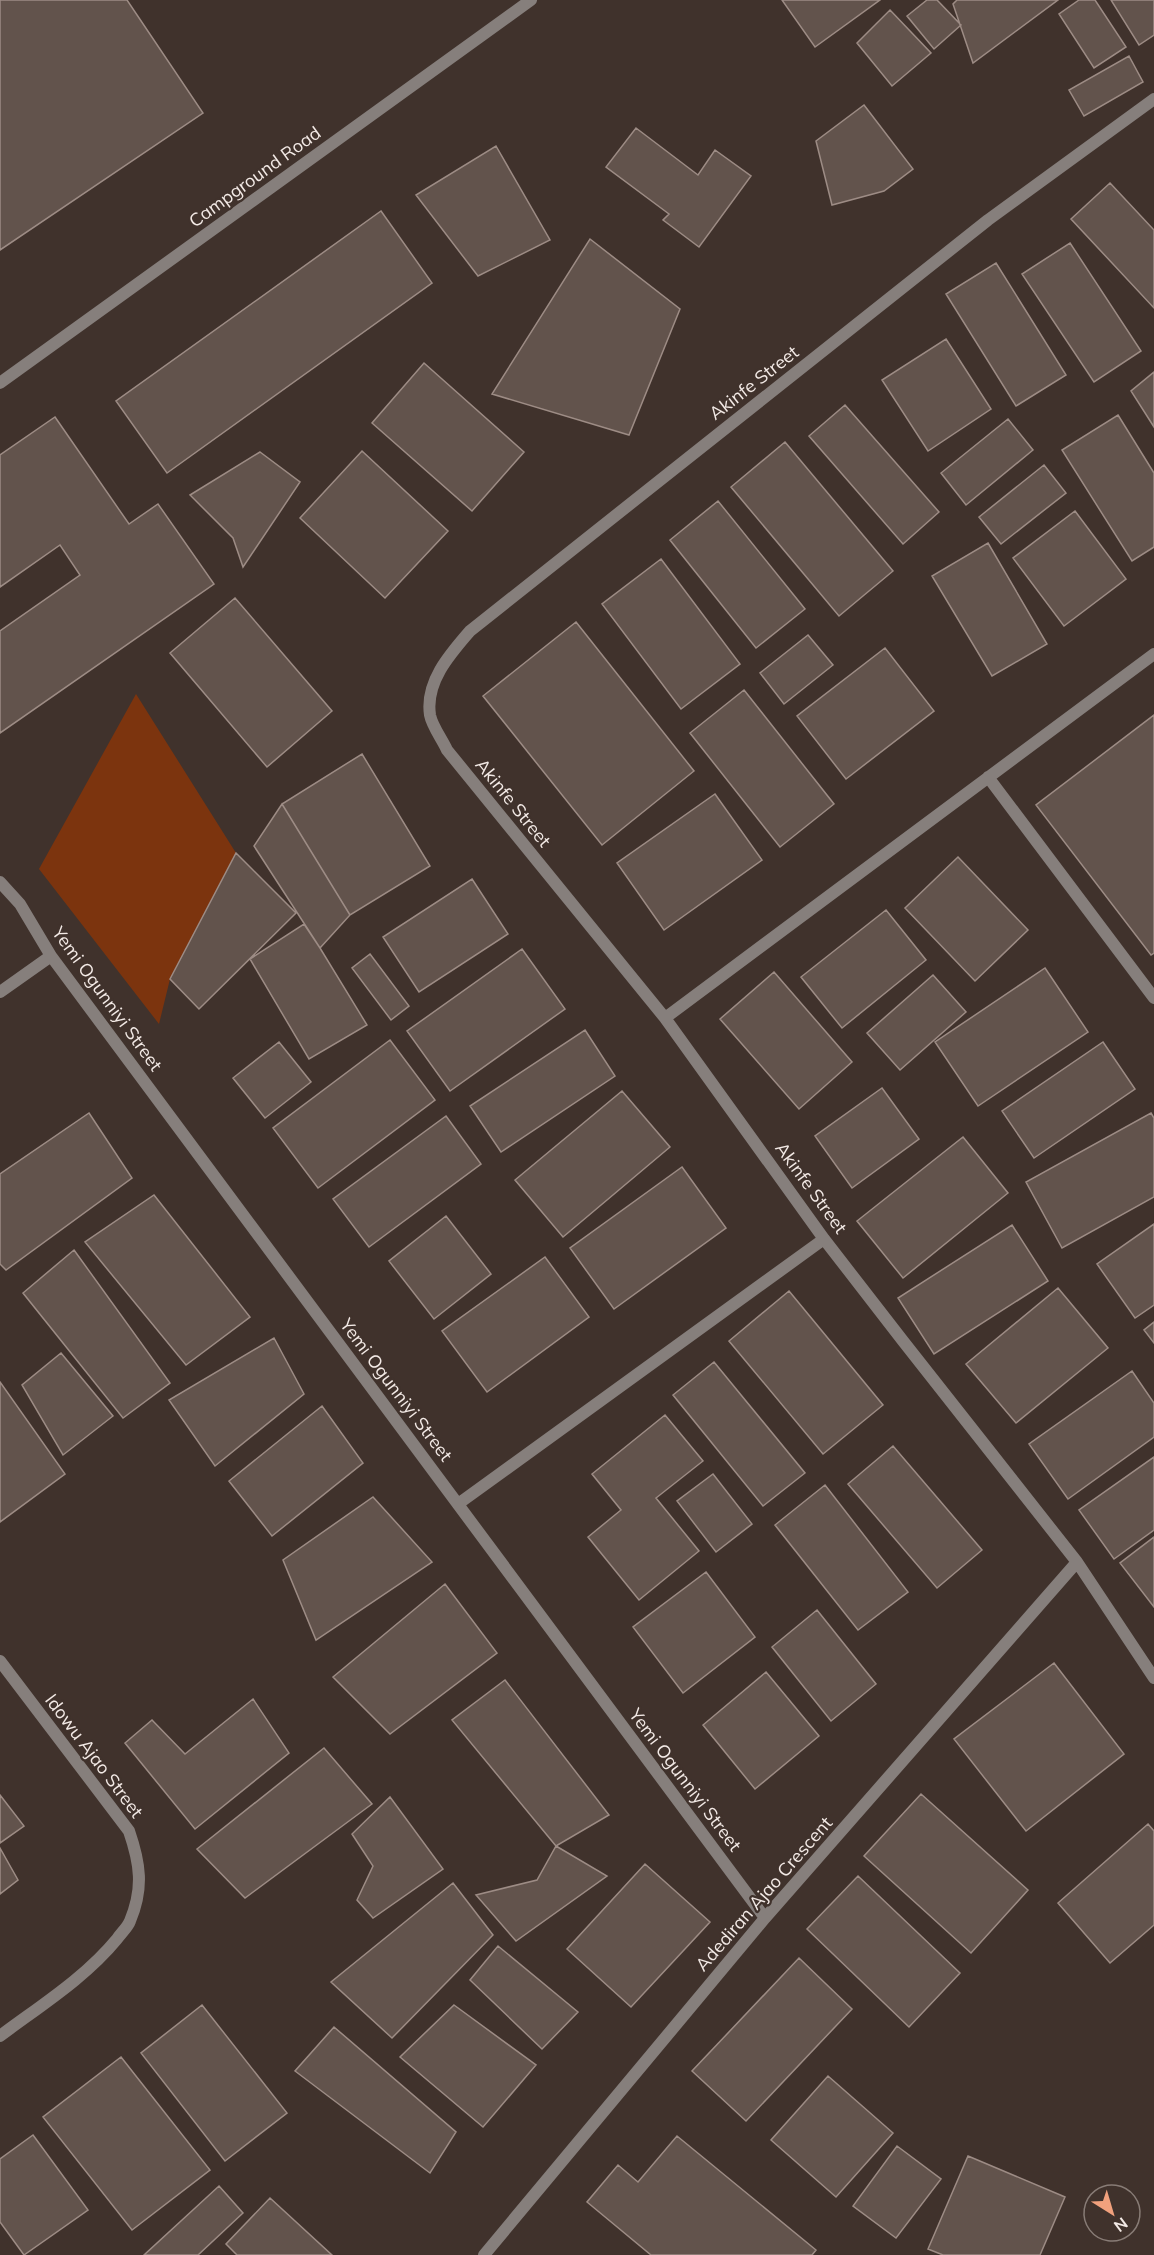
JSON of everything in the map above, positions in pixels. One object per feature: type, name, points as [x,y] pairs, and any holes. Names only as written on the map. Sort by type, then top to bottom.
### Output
[{"type":"street","name":"Campground Road","points":[[0,383],[531,0]]},
{"type":"street","name":"Akinfe Street","points":[[1154,99],[988,220],[470,631],[444,661],[431,693],[430,716],[447,750],[665,1018],[824,1239],[1077,1562],[1154,1678]]},
{"type":"street","points":[[665,1018],[1154,654]]},
{"type":"street","points":[[988,777],[1154,998]]},
{"type":"street","name":"Yemi Ogunniyi Street","points":[[0,882],[20,904],[51,956],[765,1918]]},
{"type":"street","points":[[0,992],[51,956]]},
{"type":"street","points":[[458,1504],[824,1239]]},
{"type":"street","name":"Adediran Ajao Crescent","points":[[484,2255],[765,1918],[1077,1562]]},
{"type":"street","name":"Idowu Ajao Street","points":[[0,1661],[129,1831],[138,1858],[139,1891],[130,1923],[108,1950],[75,1979],[0,2036]]},
{"type":"shaded area","points":[[136,694],[236,853],[170,979],[159,1024],[39,869]]},
{"type":"building","points":[[0,0],[127,0],[203,113],[0,250]]},
{"type":"building","points":[[782,0],[880,0],[815,47]]},
{"type":"building","points":[[927,0],[937,0],[961,25],[934,49],[907,16]]},
{"type":"building","points":[[957,0],[1058,0],[973,63],[953,4]]},
{"type":"building","points":[[1079,0],[1095,0],[1126,47],[1094,68],[1059,14]]},
{"type":"building","points":[[1111,0],[1154,0],[1154,35],[1139,45]]},
{"type":"building","points":[[890,10],[931,53],[892,86],[857,43]]},
{"type":"building","points":[[1129,56],[1143,82],[1084,116],[1069,90]]},
{"type":"building","points":[[864,105],[913,169],[884,191],[832,205],[816,141]]},
{"type":"building","points":[[636,128],[698,175],[715,150],[751,176],[699,247],[663,220],[669,214],[606,167]]},
{"type":"building","points":[[496,146],[550,240],[478,276],[416,195]]},
{"type":"building","points":[[1110,183],[1154,230],[1154,308],[1071,219]]},
{"type":"building","points":[[381,211],[432,283],[167,473],[116,401]]},
{"type":"building","points":[[590,239],[680,309],[629,435],[492,394]]},
{"type":"building","points":[[1070,243],[1141,351],[1094,382],[1022,274]]},
{"type":"building","points":[[996,263],[1066,375],[1016,406],[946,294]]},
{"type":"building","points":[[946,339],[991,409],[928,451],[882,380]]},
{"type":"building","points":[[424,363],[524,452],[472,511],[372,423]]},
{"type":"building","points":[[1154,372],[1154,427],[1131,391]]},
{"type":"building","points":[[845,405],[939,512],[903,544],[809,436]]},
{"type":"building","points":[[1118,415],[1154,473],[1154,547],[1132,561],[1062,450]]},
{"type":"building","points":[[55,417],[129,524],[158,504],[214,584],[0,733],[0,631],[80,575],[60,545],[0,587],[0,455]]},
{"type":"building","points":[[1008,419],[1033,450],[966,505],[941,473]]},
{"type":"building","points":[[785,442],[893,571],[839,616],[731,487]]},
{"type":"building","points":[[362,451],[448,531],[385,598],[300,518]]},
{"type":"building","points":[[260,452],[300,482],[243,567],[233,538],[190,495]]},
{"type":"building","points":[[1044,465],[1066,493],[1001,544],[979,517]]},
{"type":"building","points":[[718,501],[805,609],[756,648],[670,540]]},
{"type":"building","points":[[1075,511],[1126,579],[1064,626],[1013,558]]},
{"type":"building","points":[[988,543],[1047,644],[992,676],[932,576]]},
{"type":"building","points":[[661,559],[740,664],[681,709],[602,604]]},
{"type":"building","points":[[235,598],[332,711],[267,767],[170,653]]},
{"type":"building","points":[[576,622],[694,771],[602,845],[483,696]]},
{"type":"building","points":[[808,635],[833,665],[784,704],[760,673]]},
{"type":"building","points":[[885,648],[934,711],[846,779],[797,716]]},
{"type":"building","points":[[744,690],[834,804],[780,847],[690,733]]},
{"type":"building","points":[[1154,715],[1154,953],[1151,955],[1036,805]]},
{"type":"building","points":[[362,754],[430,866],[350,915],[282,804]]},
{"type":"building","points":[[715,794],[762,860],[664,930],[617,863]]},
{"type":"building","points":[[282,804],[350,915],[320,948],[254,846]]},
{"type":"building","points":[[236,853],[296,913],[199,1009],[170,979]]},
{"type":"building","points":[[958,857],[1028,930],[975,981],[905,908]]},
{"type":"building","points":[[472,879],[508,934],[419,992],[383,937]]},
{"type":"building","points":[[886,910],[926,960],[842,1028],[801,977]]},
{"type":"building","points":[[304,924],[367,1025],[309,1059],[250,959]]},
{"type":"building","points":[[522,949],[565,1009],[450,1091],[407,1031]]},
{"type":"building","points":[[370,954],[409,1006],[391,1020],[352,968]]},
{"type":"building","points":[[1045,968],[1088,1032],[978,1106],[935,1042]]},
{"type":"building","points":[[774,972],[852,1062],[799,1109],[720,1019]]},
{"type":"building","points":[[933,975],[966,1012],[900,1070],[867,1033]]},
{"type":"building","points":[[585,1030],[615,1076],[501,1152],[470,1106]]},
{"type":"building","points":[[390,1040],[435,1100],[318,1188],[273,1128]]},
{"type":"building","points":[[279,1042],[311,1082],[265,1118],[233,1078]]},
{"type":"building","points":[[1103,1042],[1135,1089],[1034,1158],[1002,1111]]},
{"type":"building","points":[[882,1088],[919,1139],[852,1188],[815,1136]]},
{"type":"building","points":[[622,1091],[670,1147],[563,1237],[515,1180]]},
{"type":"building","points":[[89,1113],[132,1178],[6,1270],[0,1264],[0,1174]]},
{"type":"building","points":[[1151,1113],[1154,1118],[1154,1197],[1062,1248],[1026,1182]]},
{"type":"building","points":[[446,1116],[481,1164],[369,1247],[333,1199]]},
{"type":"building","points":[[963,1137],[1008,1193],[903,1278],[857,1221]]},
{"type":"building","points":[[682,1167],[726,1228],[614,1309],[570,1248]]},
{"type":"building","points":[[154,1195],[250,1317],[186,1365],[85,1242]]},
{"type":"building","points":[[446,1216],[491,1274],[434,1319],[389,1261]]},
{"type":"building","points":[[1154,1224],[1154,1305],[1135,1318],[1097,1264]]},
{"type":"building","points":[[1012,1225],[1048,1281],[934,1354],[898,1298]]},
{"type":"building","points":[[74,1250],[170,1383],[123,1418],[23,1293]]},
{"type":"building","points":[[545,1257],[589,1317],[487,1392],[442,1331]]},
{"type":"building","points":[[1058,1288],[1108,1348],[1016,1423],[966,1364]]},
{"type":"building","points":[[789,1291],[883,1405],[823,1454],[729,1341]]},
{"type":"building","points":[[1154,1322],[1154,1343],[1144,1330]]},
{"type":"building","points":[[274,1338],[304,1394],[215,1466],[169,1400]]},
{"type":"building","points":[[61,1353],[113,1416],[63,1455],[22,1385]]},
{"type":"building","points":[[714,1362],[805,1473],[763,1506],[673,1395]]},
{"type":"building","points":[[1132,1371],[1154,1403],[1154,1437],[1068,1499],[1029,1444]]},
{"type":"building","points":[[0,1382],[65,1474],[0,1522]]},
{"type":"building","points":[[322,1406],[363,1463],[272,1536],[229,1481]]},
{"type":"building","points":[[665,1415],[703,1461],[656,1498],[699,1551],[639,1600],[588,1537],[621,1510],[592,1474]]},
{"type":"building","points":[[893,1446],[982,1550],[937,1588],[848,1484]]},
{"type":"building","points":[[1154,1457],[1154,1530],[1114,1559],[1079,1510]]},
{"type":"building","points":[[713,1474],[752,1524],[716,1552],[677,1501]]},
{"type":"building","points":[[825,1485],[908,1592],[858,1630],[775,1525]]},
{"type":"building","points":[[373,1497],[432,1562],[316,1640],[283,1560]]},
{"type":"building","points":[[1154,1537],[1154,1607],[1120,1563]]},
{"type":"building","points":[[706,1572],[755,1637],[683,1693],[633,1627]]},
{"type":"building","points":[[445,1584],[497,1653],[390,1734],[333,1677]]},
{"type":"building","points":[[817,1610],[876,1684],[831,1721],[772,1647]]},
{"type":"building","points":[[1054,1663],[1124,1754],[1026,1831],[954,1739]]},
{"type":"building","points":[[766,1672],[819,1736],[755,1789],[703,1725]]},
{"type":"building","points":[[505,1680],[609,1815],[556,1846],[452,1720]]},
{"type":"building","points":[[253,1699],[289,1753],[195,1829],[125,1743],[152,1720],[185,1754]]},
{"type":"building","points":[[324,1748],[372,1804],[245,1898],[197,1849]]},
{"type":"building","points":[[921,1794],[1028,1890],[971,1953],[864,1856]]},
{"type":"building","points":[[0,1795],[24,1826],[0,1843]]},
{"type":"building","points":[[390,1797],[443,1869],[373,1918],[357,1900],[373,1866],[352,1834]]},
{"type":"building","points":[[1148,1824],[1154,1831],[1154,1925],[1110,1963],[1058,1903]]},
{"type":"building","points":[[556,1846],[607,1876],[516,1941],[476,1895],[537,1880]]},
{"type":"building","points":[[0,1848],[18,1880],[0,1894]]},
{"type":"building","points":[[645,1864],[710,1922],[631,2007],[567,1949]]},
{"type":"building","points":[[858,1876],[960,1973],[909,2027],[807,1929]]},
{"type":"building","points":[[453,1883],[493,1935],[392,2038],[331,1982]]},
{"type":"building","points":[[498,1946],[578,2012],[542,2049],[470,1980]]},
{"type":"building","points":[[799,1958],[852,2009],[746,2121],[692,2071]]},
{"type":"building","points":[[202,2005],[287,2113],[225,2161],[141,2053]]},
{"type":"building","points":[[454,2005],[536,2065],[483,2127],[400,2057]]},
{"type":"building","points":[[334,2027],[456,2132],[430,2173],[295,2071]]},
{"type":"building","points":[[121,2057],[210,2170],[132,2230],[43,2117]]},
{"type":"building","points":[[828,2076],[893,2133],[836,2197],[771,2140]]},
{"type":"building","points":[[33,2135],[88,2210],[24,2255],[0,2222],[0,2159]]},
{"type":"building","points":[[677,2136],[816,2250],[812,2255],[651,2255],[587,2202],[618,2165],[638,2182]]},
{"type":"building","points":[[897,2146],[941,2179],[896,2238],[853,2206]]},
{"type":"building","points":[[968,2156],[1065,2197],[1040,2255],[943,2255],[928,2249]]},
{"type":"building","points":[[219,2186],[243,2213],[198,2255],[144,2255]]},
{"type":"building","points":[[270,2198],[332,2255],[237,2255],[226,2244]]}]
